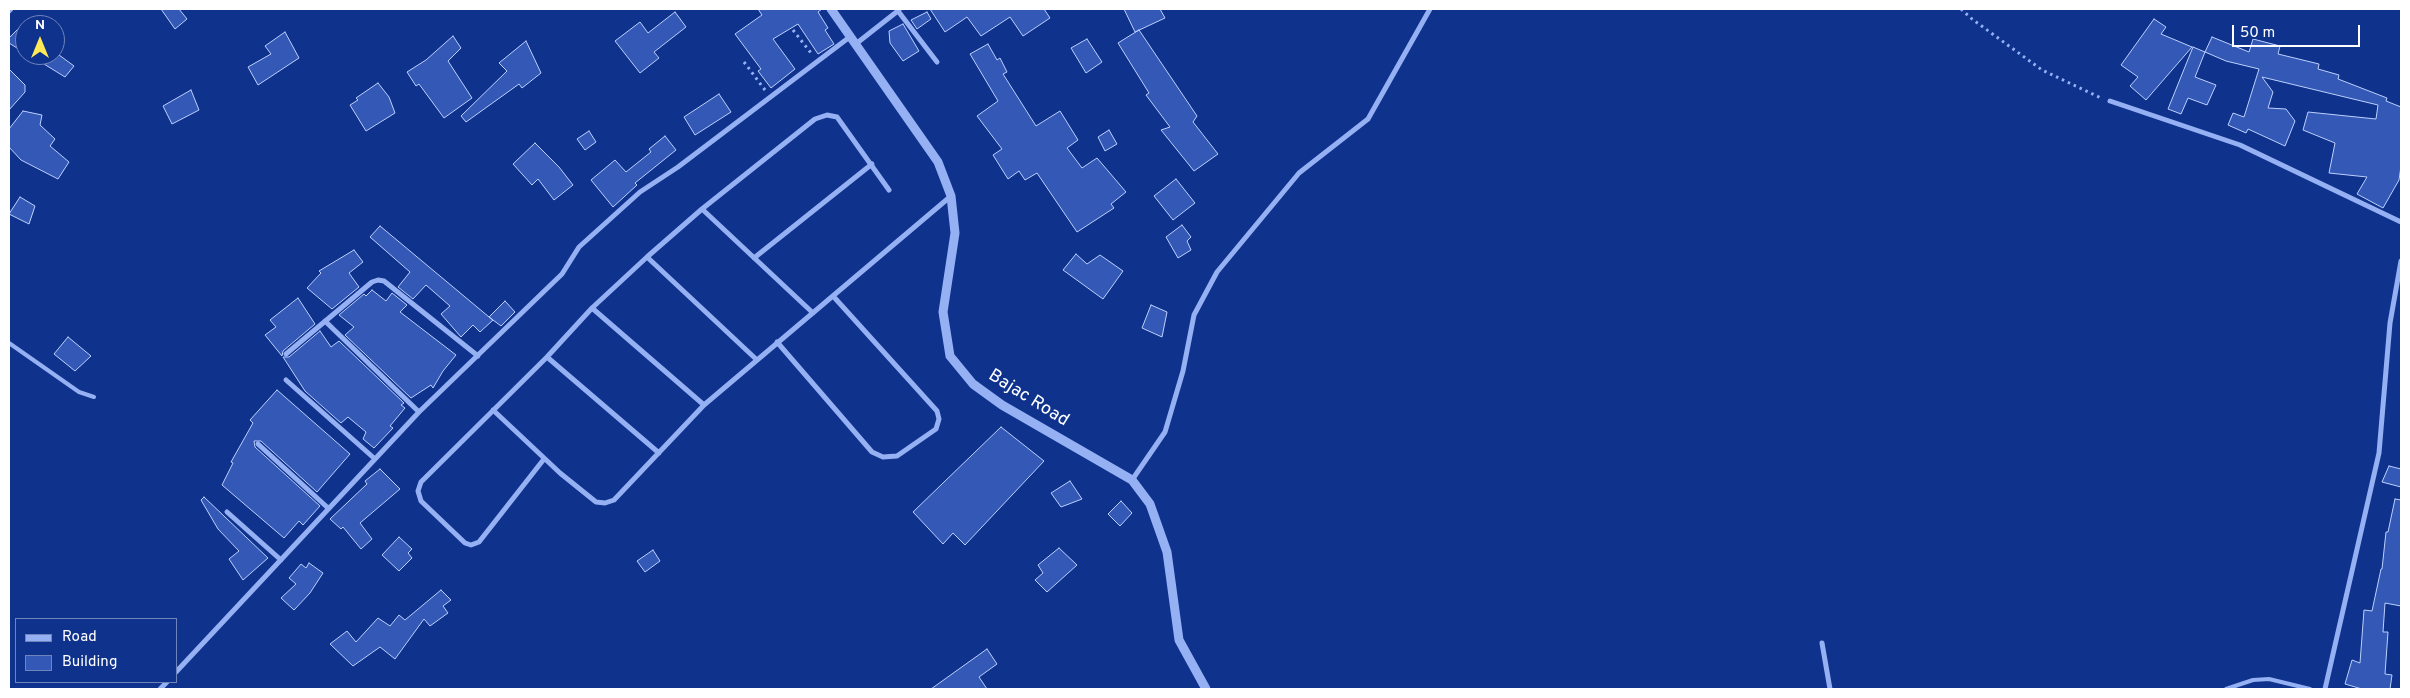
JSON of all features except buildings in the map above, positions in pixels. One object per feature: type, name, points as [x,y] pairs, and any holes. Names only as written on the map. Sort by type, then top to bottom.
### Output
[{"type":"street","name":"Bajac Road","points":[[831,9],[938,162],[951,196],[956,233],[943,312],[950,356],[973,384],[1002,405],[1132,480],[1150,504],[1164,544],[1180,640],[1206,689]]},
{"type":"street","points":[[1132,480],[1165,432],[1183,371],[1194,315],[1217,272],[1299,173],[1368,119],[1430,9]]},
{"type":"street","points":[[178,670],[420,412],[562,274],[579,247],[640,192],[678,167],[770,96],[818,62],[899,10],[937,62]]},
{"type":"street","points":[[2110,102],[2240,145],[2401,222]]},
{"type":"street","points":[[544,459],[479,542],[471,545],[465,543],[421,501],[418,491],[421,482],[547,357],[592,308],[646,257],[702,209],[815,119],[827,115],[837,117],[889,190]]},
{"type":"street","points":[[754,258],[872,164]]},
{"type":"street","points":[[493,410],[544,459],[596,502],[605,503],[614,500],[704,405],[951,196]]},
{"type":"street","points":[[702,209],[813,313]]},
{"type":"street","points":[[646,257],[757,360]]},
{"type":"street","points":[[2325,689],[2379,453],[2390,323],[2399,287],[2401,261]]},
{"type":"street","points":[[286,354],[372,282],[378,280],[384,281],[478,356]]},
{"type":"street","points":[[778,342],[872,452],[883,457],[897,456],[936,429],[939,419],[937,411],[833,296]]},
{"type":"street","points":[[592,308],[704,405]]},
{"type":"street","points":[[325,321],[420,412]]},
{"type":"street","points":[[547,357],[659,453]]},
{"type":"street","points":[[286,380],[375,459]]},
{"type":"street","points":[[258,444],[328,508]]},
{"type":"street","points":[[227,512],[281,560]]},
{"type":"street","points":[[1822,643],[1830,689]]},
{"type":"lane","points":[[9,342],[79,392],[94,397]]},
{"type":"lane","points":[[2226,689],[2253,680],[2270,679],[2310,689]]},
{"type":"path","points":[[1961,9],[2042,70],[2110,102]]},
{"type":"path","points":[[793,30],[818,62]]},
{"type":"path","points":[[744,62],[770,96]]}]
